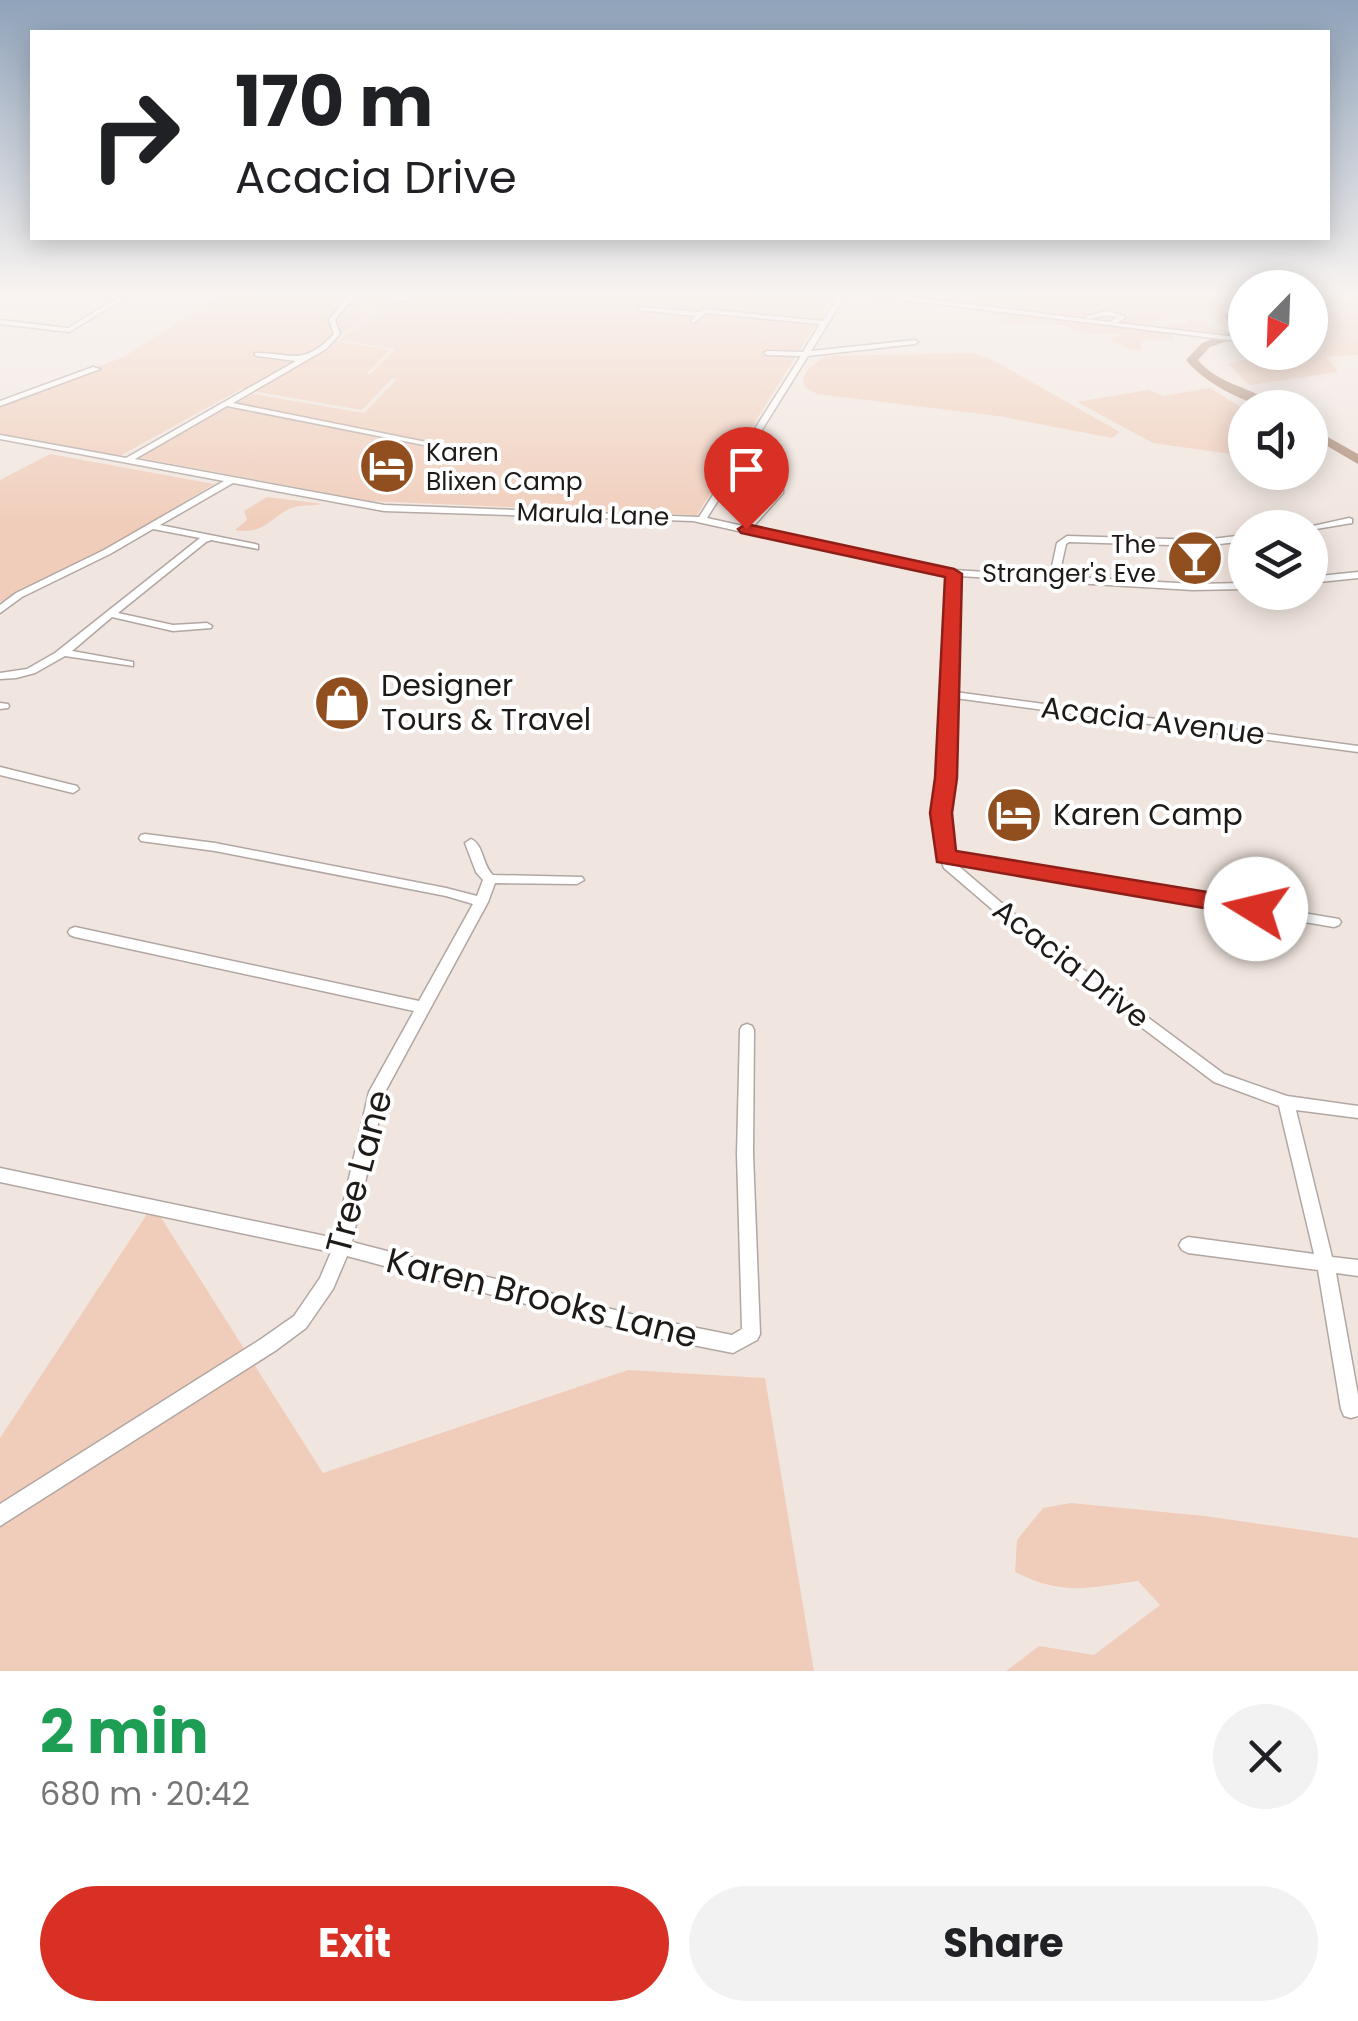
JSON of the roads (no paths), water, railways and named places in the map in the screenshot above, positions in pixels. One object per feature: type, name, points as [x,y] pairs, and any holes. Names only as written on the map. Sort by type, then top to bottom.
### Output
[{"type":"street","points":[[0,404],[93,370]]},
{"type":"street","points":[[126,461],[286,370]]},
{"type":"street","points":[[702,519],[797,370]]},
{"type":"street","points":[[226,404],[446,448]]},
{"type":"street","name":"Marula Lane","points":[[0,441],[16,440],[392,508],[702,519],[954,574],[1228,585]]},
{"type":"street","points":[[0,610],[20,595],[233,479]]},
{"type":"street","points":[[746,529],[780,491]]},
{"type":"street","points":[[1328,525],[1349,521]]},
{"type":"street","points":[[152,526],[254,547]]},
{"type":"street","points":[[0,676],[26,674],[61,652],[210,538]]},
{"type":"street","points":[[1054,578],[1062,543],[1067,539],[1202,543],[1228,540]]},
{"type":"street","points":[[954,574],[941,813],[945,857],[1334,922]]},
{"type":"street","points":[[1328,578],[1358,575]]},
{"type":"street","points":[[110,614],[144,618],[172,628],[207,626]]},
{"type":"street","points":[[61,652],[129,664]]},
{"type":"street","name":"Acacia Avenue","points":[[948,694],[1358,748]]},
{"type":"street","points":[[0,771],[73,789]]},
{"type":"street","points":[[145,838],[215,848],[481,902]]},
{"type":"street","points":[[471,843],[482,872],[490,879],[577,880]]},
{"type":"street","name":"Acacia Drive","points":[[945,857],[956,874],[1048,950],[1219,1078],[1286,1102],[1358,1112]]},
{"type":"street","name":"Tree Lane","points":[[0,1516],[300,1322],[328,1283],[342,1247],[373,1104],[490,879]]},
{"type":"street","points":[[75,932],[421,1007]]},
{"type":"street","name":"Karen Brooks Lane","points":[[0,1175],[342,1247],[642,1326],[733,1344],[751,1334],[745,1154],[747,1030]]},
{"type":"street","points":[[1286,1102],[1326,1266],[1350,1409]]},
{"type":"street","points":[[1188,1245],[1358,1268]]},
{"type":"waterway","points":[[1200,370],[1236,390]]},
{"type":"waterway","points":[[1328,442],[1358,460]]},
{"type":"place","name":"Karen Blixen Camp","points":[[387,466]]},
{"type":"place","name":"The Stranger's Eve","points":[[1195,558]]},
{"type":"place","name":"Designer Tours & Travel","points":[[342,703]]},
{"type":"place","name":"Karen Camp","points":[[1014,815]]}]
